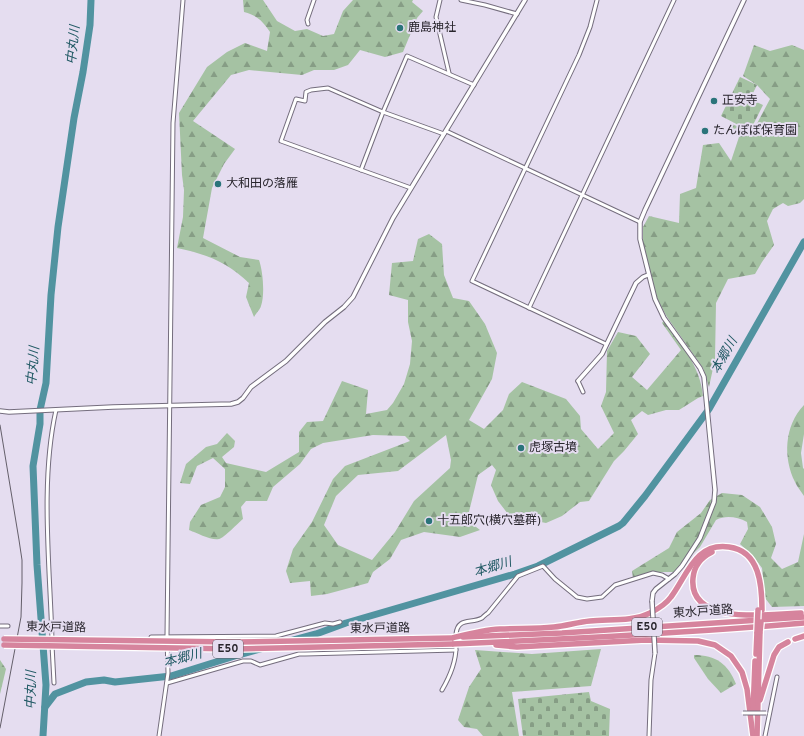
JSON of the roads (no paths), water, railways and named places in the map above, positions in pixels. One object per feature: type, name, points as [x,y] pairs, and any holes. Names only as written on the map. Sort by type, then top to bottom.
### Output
[{"type":"highway","points":[[454,636],[499,629],[555,627],[589,621],[634,618],[648,614],[658,609],[668,600],[696,559],[704,552],[718,547],[729,547],[741,551],[750,558],[757,569],[761,583],[757,717]]},
{"type":"highway","points":[[760,610],[756,577],[751,565],[742,556],[732,551],[722,550],[711,552],[699,562],[693,574],[694,588],[702,602],[715,610],[726,614],[740,615],[804,613]]},
{"type":"highway","name":"東水戸道路","points":[[2,642],[236,642],[562,633],[804,617]]},
{"type":"highway","name":"E50","points":[[759,630],[804,623]]},
{"type":"highway","points":[[756,654],[759,630]]},
{"type":"highway","name":"東水戸道路","points":[[2,642],[236,649],[455,647],[479,643],[759,630]]},
{"type":"highway","points":[[795,640],[804,636]]},
{"type":"highway","points":[[479,643],[517,647],[646,640],[698,641],[715,645],[732,656],[742,672],[747,689],[754,736]]},
{"type":"highway","points":[[754,736],[765,682],[774,655],[779,647],[788,642]]},
{"type":"highway","points":[[754,736],[755,661]]},
{"type":"street","points":[[159,736],[168,676],[167,636],[174,123],[183,0]]},
{"type":"street","points":[[308,24],[307,20],[314,0]]},
{"type":"street","points":[[440,0],[436,17],[449,73]]},
{"type":"street","points":[[461,0],[517,14]]},
{"type":"street","points":[[0,411],[9,412],[231,404],[238,402],[251,387],[295,353],[326,322],[344,307],[353,296],[393,218],[525,0]]},
{"type":"street","points":[[597,0],[590,27],[579,55],[472,281],[606,344]]},
{"type":"street","points":[[529,308],[674,0]]},
{"type":"street","points":[[649,736],[651,680],[655,654],[652,601],[653,593],[682,566],[700,538],[714,502],[715,490],[705,386],[700,368],[664,318],[654,299],[640,239],[640,222],[744,0]]},
{"type":"street","points":[[361,170],[383,112],[407,56],[474,85]]},
{"type":"street","points":[[411,188],[281,141],[296,100],[305,101],[306,92],[328,88],[383,112],[445,133],[526,168],[640,222]]},
{"type":"street","points":[[583,392],[578,381],[602,354],[636,283],[643,277],[648,276]]},
{"type":"street","points":[[54,683],[47,524],[52,427],[56,410]]},
{"type":"street","points":[[454,636],[460,624],[482,618],[488,613],[518,576],[543,566],[555,579],[577,597],[587,599],[599,598],[605,595],[615,585],[653,573],[662,575],[669,579]]},
{"type":"street","points":[[151,636],[276,636],[319,624],[340,622]]},
{"type":"street","points":[[0,626],[8,626]]},
{"type":"street","points":[[167,683],[243,661],[251,661],[260,665],[299,654],[455,647],[456,655],[442,690]]},
{"type":"street","points":[[765,736],[767,713],[778,677]]},
{"type":"street","points":[[741,712],[767,713]]},
{"type":"waterway","name":"中丸川","points":[[43,736],[46,685],[37,565],[33,466],[40,424],[40,410],[46,383],[51,295],[58,227],[74,118],[90,25],[91,0]]},
{"type":"waterway","name":"本郷川","points":[[45,707],[55,694],[86,682],[104,680],[115,682],[171,676],[515,574],[538,566],[619,526],[645,496],[709,409],[804,242]]},
{"type":"railway","points":[[0,425],[22,560],[21,617],[0,728]]},
{"type":"place","name":"鹿島神社","points":[[400,28]]},
{"type":"place","name":"正安寺","points":[[714,101]]},
{"type":"place","name":"たんぽぽ保育園","points":[[705,131]]},
{"type":"place","name":"大和田の落雁","points":[[218,184]]},
{"type":"place","name":"虎塚古墳","points":[[521,448]]},
{"type":"place","name":"十五郎穴(横穴墓群)","points":[[429,521]]}]
